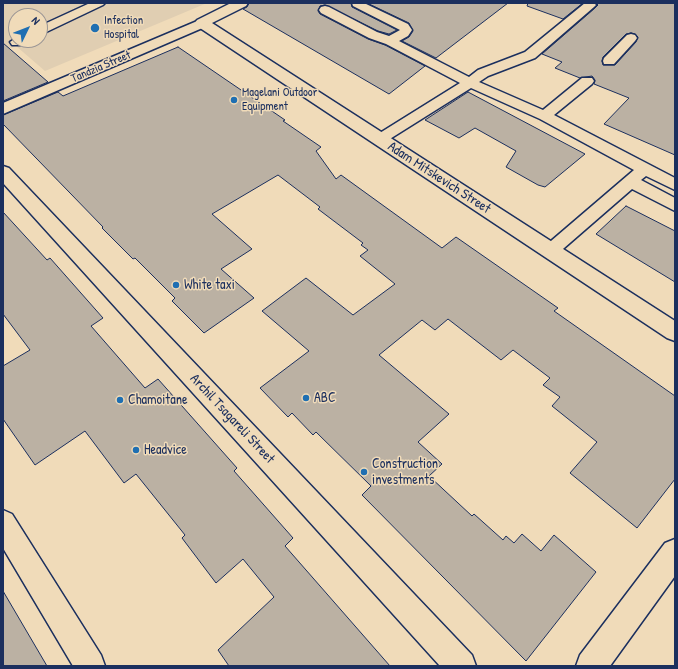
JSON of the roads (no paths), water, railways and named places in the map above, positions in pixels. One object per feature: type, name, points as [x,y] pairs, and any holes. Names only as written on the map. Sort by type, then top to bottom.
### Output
[{"type":"street","name":"Tandzia Street","points":[[3,109],[202,23],[242,3]]},
{"type":"street","name":"Adam Mitskevich Street","points":[[202,23],[675,332]]},
{"type":"street","name":"Archil Tsagareli Street","points":[[3,172],[461,666]]},
{"type":"street","points":[[3,522],[90,666]]},
{"type":"street","points":[[591,666],[675,553]]},
{"type":"lane","points":[[48,27],[99,3]]},
{"type":"lane","points":[[337,3],[325,10],[373,35],[390,41],[470,83],[545,116],[675,184]]},
{"type":"lane","points":[[357,4],[404,27],[406,30],[404,33],[390,41]]},
{"type":"lane","points":[[380,139],[470,83],[483,73],[530,55],[590,5]]},
{"type":"lane","points":[[609,60],[631,38]]},
{"type":"lane","points":[[545,116],[587,81]]},
{"type":"lane","points":[[550,250],[645,169]]},
{"type":"lane","points":[[630,181],[675,205]]},
{"type":"place","name":"Infection Hospital","points":[[95,28]]},
{"type":"place","name":"Magelani Outdoor Equipment","points":[[234,100]]},
{"type":"place","name":"White taxi","points":[[176,285]]},
{"type":"place","name":"ABC","points":[[306,398]]},
{"type":"place","name":"Chamoitane","points":[[120,400]]},
{"type":"place","name":"Headvice","points":[[136,450]]},
{"type":"place","name":"Construction investments","points":[[364,472]]}]
